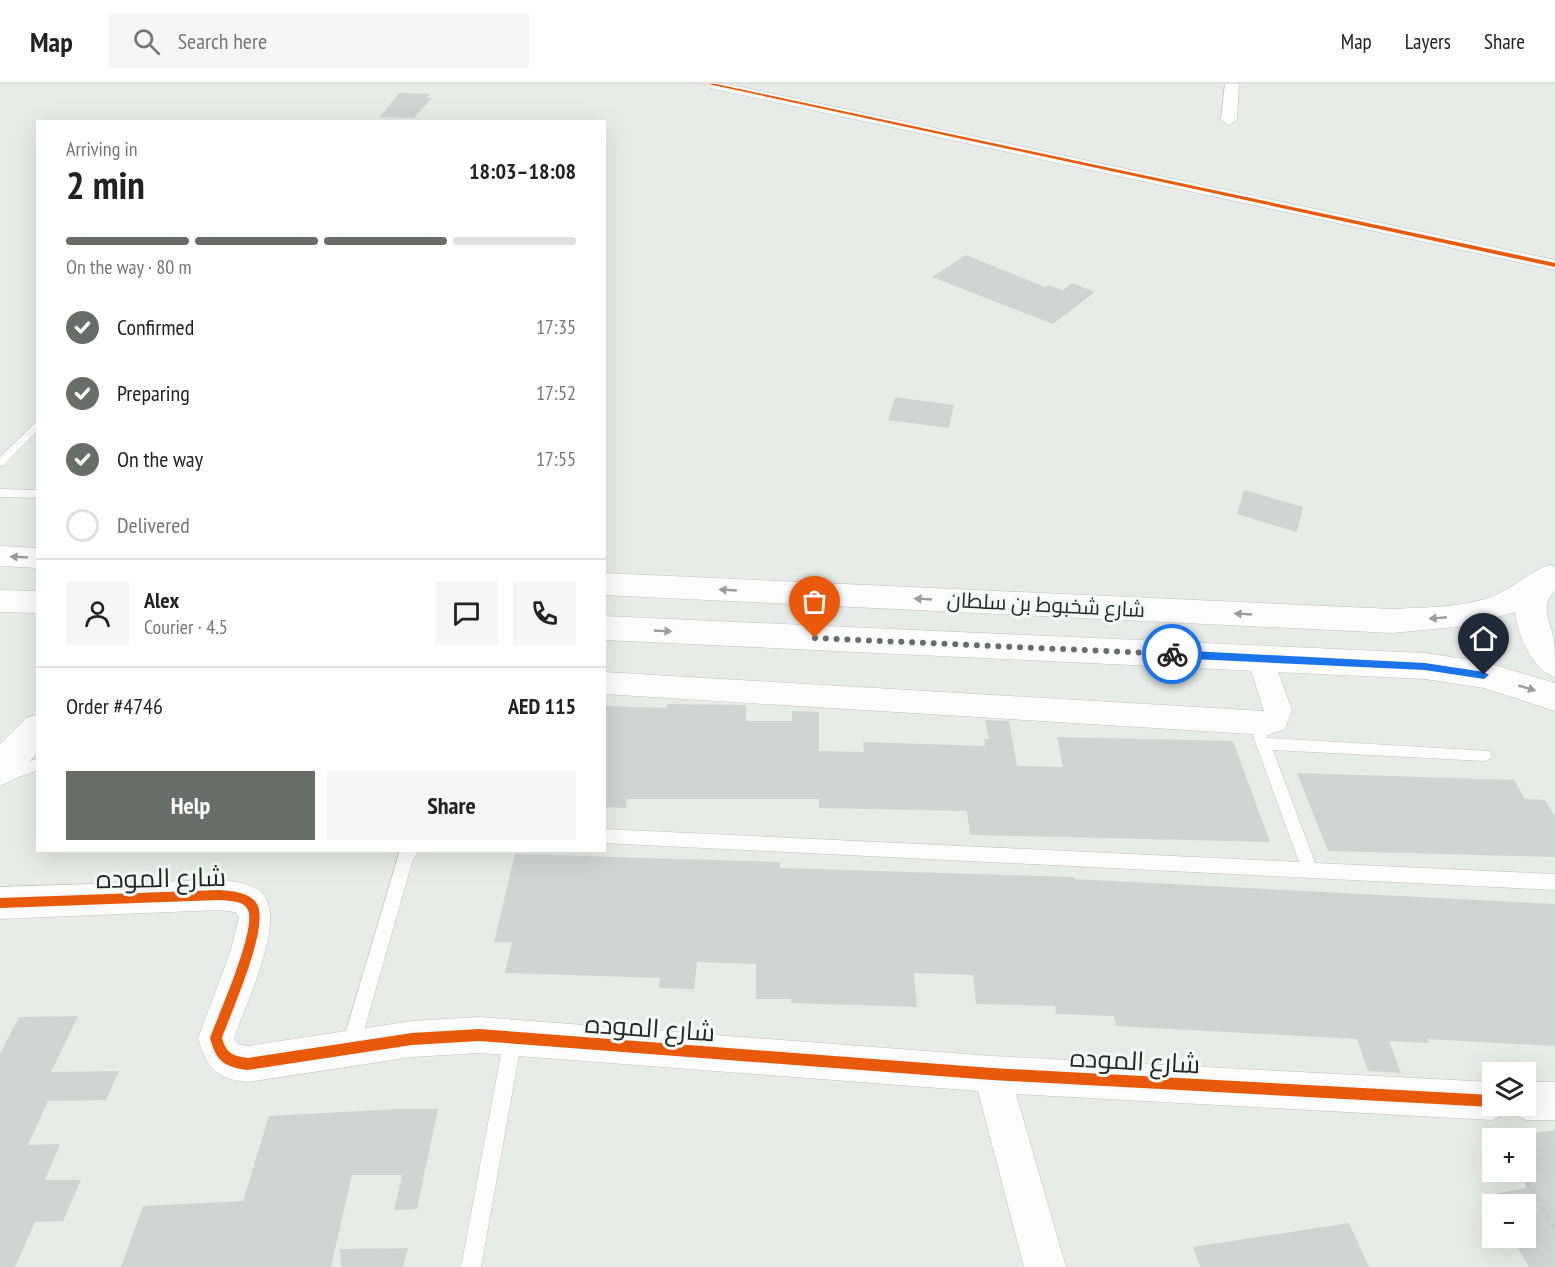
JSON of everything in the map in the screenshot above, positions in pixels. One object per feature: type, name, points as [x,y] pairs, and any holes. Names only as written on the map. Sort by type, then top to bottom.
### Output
[{"type":"main road","points":[[1229,120],[1232,84]]},
{"type":"main road","points":[[0,556],[36,558]]},
{"type":"main road","points":[[1553,576],[1533,595],[1531,622],[1546,654],[1555,664]]},
{"type":"main road","name":"شارع شخبوط بن سلطان","points":[[606,584],[1393,621],[1442,618],[1476,612],[1507,603],[1553,576]]},
{"type":"main road","points":[[0,601],[36,602]]},
{"type":"main road","name":"شارع شخبوط بن سلطان","points":[[606,628],[1425,666],[1484,675],[1555,697]]},
{"type":"main road","points":[[0,768],[36,731]]},
{"type":"street","points":[[710,84],[1555,265]]},
{"type":"street","points":[[606,683],[1259,733],[1278,716],[1260,658]]},
{"type":"street","name":"شارع الموده","points":[[0,903],[219,895],[244,899],[254,908],[256,921],[252,939],[216,1038],[220,1053],[231,1062],[248,1064],[453,1036],[513,1038],[992,1074],[1482,1100]]},
{"type":"street","points":[[992,1074],[1045,1267]]},
{"type":"street","points":[[1536,1101],[1555,1101]]},
{"type":"lane","points":[[0,462],[36,425]]},
{"type":"lane","points":[[0,493],[36,494]]},
{"type":"lane","points":[[1310,870],[1259,733],[1485,755]]},
{"type":"lane","points":[[0,780],[11,773],[36,765]]},
{"type":"lane","points":[[606,836],[1555,882]]},
{"type":"lane","points":[[350,1049],[406,855],[410,852]]},
{"type":"lane","points":[[471,1267],[513,1038]]},
{"type":"path","points":[[1527,1182],[1555,1228]]},
{"type":"building","points":[[399,93],[430,94],[426,98],[432,98],[414,118],[380,117]]},
{"type":"building","points":[[966,255],[1045,287],[1048,285],[1063,290],[1072,283],[1095,292],[1053,324],[932,277]]},
{"type":"building","points":[[895,397],[954,405],[949,428],[888,420]]},
{"type":"building","points":[[1244,490],[1303,507],[1297,532],[1237,514]]},
{"type":"building","points":[[667,704],[746,705],[746,721],[792,721],[792,711],[819,712],[819,751],[864,752],[863,742],[985,746],[984,739],[989,739],[985,720],[1009,721],[1017,766],[1063,767],[1057,737],[1233,741],[1270,842],[970,835],[967,811],[819,808],[819,799],[627,799],[626,808],[606,807],[606,706],[666,708]]},
{"type":"building","points":[[1297,773],[1514,780],[1525,799],[1545,800],[1555,817],[1555,857],[1328,851]]},
{"type":"building","points":[[515,854],[780,862],[780,868],[1074,877],[1074,879],[1555,904],[1555,1046],[1427,1039],[1429,1043],[1389,1041],[1401,1073],[1368,1071],[1357,1039],[1116,1026],[1114,1016],[1056,1014],[1055,1006],[976,1004],[973,975],[914,973],[917,1007],[791,1003],[791,999],[756,999],[756,964],[697,962],[694,989],[659,988],[660,978],[505,973],[512,942],[494,942]]},
{"type":"building","points":[[78,1016],[51,1072],[119,1071],[106,1100],[48,1101],[28,1145],[60,1144],[45,1180],[81,1180],[63,1221],[35,1222],[15,1267],[0,1267],[0,1054],[19,1017]]},
{"type":"building","points":[[438,1109],[417,1209],[394,1210],[402,1175],[352,1175],[331,1267],[121,1267],[143,1206],[243,1201],[269,1116]]},
{"type":"building","points":[[1555,1130],[1555,1267],[1529,1267],[1518,1248],[1536,1248],[1536,1194],[1493,1194],[1526,1188],[1526,1182],[1536,1182],[1536,1133]]},
{"type":"building","points":[[1349,1223],[1369,1267],[1200,1267],[1193,1247]]},
{"type":"building","points":[[408,1248],[403,1267],[341,1267],[340,1249]]},
{"type":"cycle path","points":[[710,84],[1555,265]]},
{"type":"cycle path","points":[[0,903],[219,895],[238,897],[250,903],[255,917],[253,931],[242,970],[216,1038],[220,1051],[226,1058],[248,1064],[412,1039],[479,1035],[992,1074],[1482,1100]]},
{"type":"way so far","points":[[815,638],[1172,654]]},
{"type":"route","points":[[1172,654],[1425,666],[1484,675]]}]
